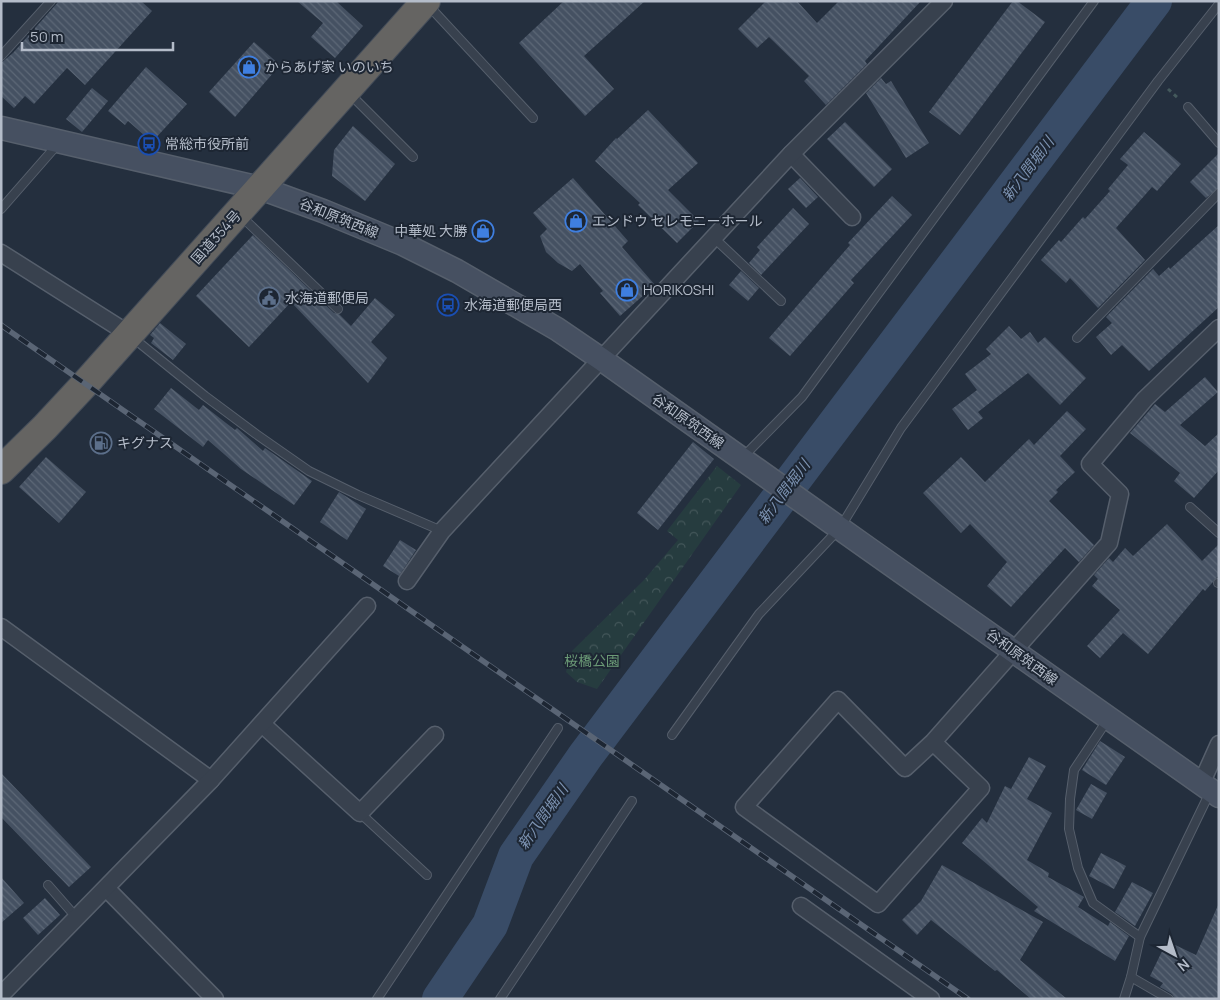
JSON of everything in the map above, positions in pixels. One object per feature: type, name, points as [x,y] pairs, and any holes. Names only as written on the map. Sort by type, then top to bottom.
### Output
[{"type":"highway","name":"国道354号","points":[[1,470],[45,427],[426,2]]},
{"type":"main road","name":"谷和原筑西線","points":[[1,128],[260,188],[362,226],[457,271],[557,330],[601,359],[1210,790]]},
{"type":"street","points":[[407,580],[442,531],[712,237],[791,154],[944,1]]},
{"type":"street","points":[[791,154],[852,217]]},
{"type":"street","points":[[1,253],[129,334]]},
{"type":"street","points":[[933,742],[981,788],[878,904],[744,807],[838,700],[905,768],[933,742],[1109,543],[1120,494],[1090,464],[1145,399],[1219,328]]},
{"type":"street","points":[[1,995],[211,780],[367,606]]},
{"type":"street","points":[[1,627],[211,780]]},
{"type":"street","points":[[262,724],[360,813],[435,735]]},
{"type":"street","points":[[1210,790],[1219,744]]},
{"type":"street","points":[[106,888],[215,999]]},
{"type":"street","points":[[801,906],[931,999]]},
{"type":"lane","points":[[1,56],[51,1]]},
{"type":"lane","points":[[747,462],[802,397],[1094,1]]},
{"type":"lane","points":[[426,2],[533,118]]},
{"type":"lane","points":[[672,735],[759,614],[836,525],[901,428],[1158,81],[1219,4]]},
{"type":"lane","points":[[346,91],[413,157]]},
{"type":"lane","points":[[1188,106],[1219,143]]},
{"type":"lane","points":[[1,210],[60,141]]},
{"type":"lane","points":[[1078,338],[1219,193]]},
{"type":"lane","points":[[238,213],[338,309]]},
{"type":"lane","points":[[712,237],[781,301]]},
{"type":"lane","points":[[129,334],[205,396],[309,471],[358,495],[442,531]]},
{"type":"lane","points":[[1190,507],[1219,533]]},
{"type":"lane","points":[[1108,719],[1074,770],[1070,799],[1069,830],[1078,868],[1093,903],[1140,937]]},
{"type":"lane","points":[[377,999],[558,728]]},
{"type":"lane","points":[[1124,999],[1140,937],[1210,790]]},
{"type":"lane","points":[[500,999],[632,801]]},
{"type":"lane","points":[[360,813],[427,875]]},
{"type":"lane","points":[[48,885],[76,917]]},
{"type":"lane","points":[[1131,977],[1169,999]]},
{"type":"path","points":[[1158,81],[1188,106]]},
{"type":"green space","name":"桜橋公園","points":[[717,466],[741,485],[597,689],[577,682],[566,672],[572,651],[644,580],[678,540],[667,531]]},
{"type":"building","points":[[59,1],[141,1],[152,11],[85,85],[67,68],[34,104],[25,96],[14,108],[1,96],[1,63],[13,53]]},
{"type":"building","points":[[297,1],[336,1],[363,26],[335,58],[311,37],[323,23]]},
{"type":"building","points":[[564,1],[645,1],[584,56],[614,89],[585,116],[519,43]]},
{"type":"building","points":[[766,1],[797,1],[817,23],[839,1],[921,1],[865,61],[867,64],[826,105],[804,81],[809,76],[769,37],[757,48],[738,29]]},
{"type":"building","points":[[1013,1],[1017,1],[1045,22],[960,135],[929,112]]},
{"type":"building","points":[[254,42],[280,65],[235,117],[209,92]]},
{"type":"building","points":[[146,67],[187,104],[152,142],[128,121],[125,125],[108,111]]},
{"type":"building","points":[[881,78],[886,84],[891,81],[929,143],[906,158],[866,93]]},
{"type":"building","points":[[92,88],[108,101],[82,132],[66,119]]},
{"type":"building","points":[[648,110],[698,163],[668,190],[699,221],[677,243],[638,205],[640,203],[595,161],[616,138]]},
{"type":"building","points":[[845,122],[892,169],[874,187],[827,139]]},
{"type":"building","points":[[353,126],[395,164],[365,201],[332,176],[334,150]]},
{"type":"building","points":[[1144,132],[1181,164],[1157,191],[1152,187],[1116,228],[1145,260],[1098,308],[1070,278],[1066,283],[1041,260],[1059,240],[1061,242],[1083,217],[1085,219],[1110,191],[1108,189],[1128,165],[1120,159]]},
{"type":"building","points":[[1219,153],[1219,188],[1206,198],[1190,182]]},
{"type":"building","name":"エンドウ セレモニーホール","points":[[573,178],[628,241],[622,247],[655,285],[620,316],[600,293],[603,291],[580,264],[572,271],[558,263],[546,252],[540,236],[547,229],[533,213]]},
{"type":"building","points":[[800,178],[818,197],[806,208],[788,189]]},
{"type":"building","points":[[892,196],[912,215],[851,280],[854,283],[790,356],[769,338],[850,245],[848,243]]},
{"type":"building","points":[[793,208],[809,224],[761,275],[749,263],[760,250],[757,247]]},
{"type":"building","points":[[1219,225],[1219,307],[1149,371],[1122,345],[1111,355],[1096,337],[1112,323],[1106,317],[1153,269],[1159,276],[1169,267],[1170,269]]},
{"type":"building","points":[[253,235],[334,313],[339,314],[351,326],[375,298],[395,315],[371,342],[387,358],[368,383],[291,302],[249,347],[196,296]]},
{"type":"building","points":[[741,271],[759,288],[748,301],[729,285]]},
{"type":"building","points":[[160,323],[186,344],[173,360],[151,343],[154,338],[150,335]]},
{"type":"building","points":[[1009,326],[1021,339],[1030,332],[1038,343],[1045,337],[1086,378],[1060,405],[1028,373],[978,412],[983,418],[968,430],[952,409],[977,390],[965,374],[991,354],[986,349]]},
{"type":"building","points":[[1205,377],[1218,392],[1180,425],[1205,446],[1219,433],[1219,470],[1194,498],[1174,481],[1180,473],[1130,433],[1155,404],[1165,412]]},
{"type":"building","points":[[171,388],[199,410],[203,405],[235,430],[237,428],[263,451],[265,448],[312,481],[294,505],[241,469],[208,440],[203,447],[154,409]]},
{"type":"building","points":[[1067,411],[1086,429],[1060,456],[1075,472],[1056,490],[1058,492],[1049,501],[1094,545],[1079,562],[1065,548],[1011,607],[987,586],[1007,562],[970,524],[961,533],[923,493],[961,457],[985,482],[1029,439],[1034,445]]},
{"type":"building","points":[[693,442],[714,459],[658,530],[637,513]]},
{"type":"building","points":[[46,457],[86,492],[59,523],[19,487]]},
{"type":"building","points":[[339,492],[366,509],[347,540],[320,522]]},
{"type":"building","points":[[1167,524],[1202,561],[1219,544],[1219,575],[1205,591],[1203,589],[1148,654],[1123,633],[1100,658],[1087,646],[1120,610],[1092,586],[1098,579],[1094,575],[1109,558],[1113,562],[1125,548],[1133,556]]},
{"type":"building","points":[[400,540],[416,550],[399,576],[383,566]]},
{"type":"building","points":[[1100,741],[1125,757],[1106,785],[1082,770]]},
{"type":"building","points":[[1029,757],[1046,766],[1027,799],[1052,813],[1027,860],[1049,873],[1048,877],[1084,897],[1078,907],[1108,926],[1110,922],[1129,936],[1115,961],[1034,911],[1038,907],[962,843],[982,818],[987,823],[1005,786],[1011,789]]},
{"type":"building","points":[[1,773],[91,867],[69,887],[1,817]]},
{"type":"building","points":[[1091,784],[1107,793],[1092,819],[1076,810]]},
{"type":"building","points":[[1101,853],[1126,866],[1114,889],[1089,876]]},
{"type":"building","points":[[942,865],[1043,922],[1020,960],[1067,999],[1031,999],[997,970],[995,971],[931,920],[917,935],[902,920],[921,901]]},
{"type":"building","points":[[1,877],[24,903],[1,923]]},
{"type":"building","points":[[1132,882],[1153,893],[1135,926],[1115,912]]},
{"type":"building","points":[[45,898],[60,915],[38,935],[23,918]]},
{"type":"building","points":[[1219,903],[1219,999],[1175,999],[1172,994],[1160,987],[1163,983],[1150,976],[1167,941],[1196,955]]},
{"type":"waterway","name":"新八間堀川","points":[[440,999],[490,925],[516,856],[586,755],[1154,1]]},
{"type":"railway","points":[[1,325],[968,999]]},
{"type":"place","name":"からあげ家 いのいち","points":[[249,67]]},
{"type":"place","name":"常総市役所前","points":[[149,144]]},
{"type":"place","name":"エンドウ セレモニーホール","points":[[576,221]]},
{"type":"place","name":"中華処 大勝","points":[[483,231]]},
{"type":"place","name":"HORIKOSHI","points":[[627,290]]},
{"type":"place","name":"水海道郵便局","points":[[269,298]]},
{"type":"place","name":"水海道郵便局西","points":[[448,305]]},
{"type":"place","name":"キグナス","points":[[101,443]]}]
